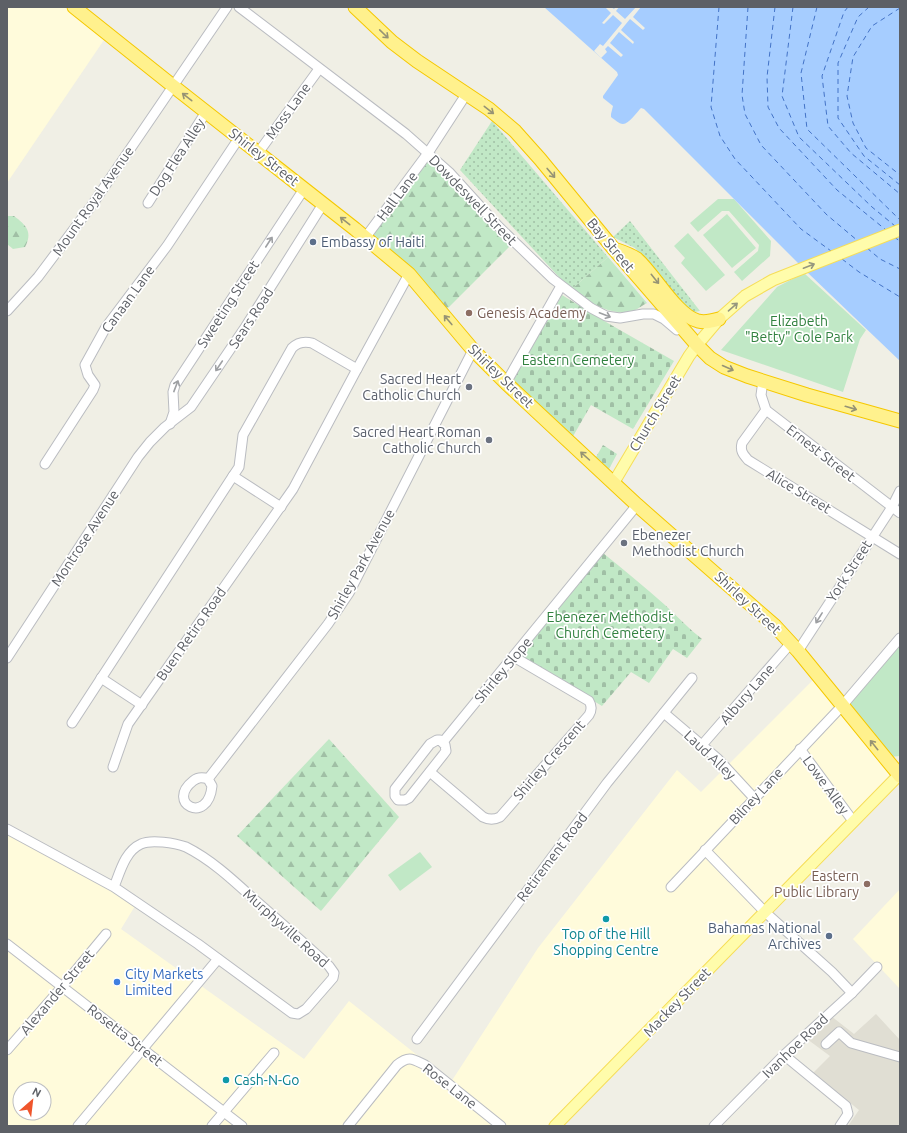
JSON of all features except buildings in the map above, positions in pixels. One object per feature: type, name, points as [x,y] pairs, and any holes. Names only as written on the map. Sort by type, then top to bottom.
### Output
[{"type":"highway","name":"Shirley Street","points":[[74,7],[409,274],[473,350],[506,383],[637,505],[775,626],[795,647],[842,706],[898,770]]},
{"type":"highway","name":"Bay Street","points":[[356,7],[392,42],[417,61],[467,93],[490,110],[514,131],[540,159],[695,347],[724,367],[807,395],[900,421]]},
{"type":"highway","points":[[614,248],[635,258],[650,273],[676,306],[688,316],[696,321],[703,322],[719,319]]},
{"type":"main road","name":"Church Street","points":[[614,482],[695,347],[719,319],[745,296],[772,280],[900,230]]},
{"type":"main road","name":"Mackey Street","points":[[555,1126],[853,821],[898,770]]},
{"type":"street","name":"Mount Royal Avenue","points":[[7,311],[43,271],[92,205],[227,7]]},
{"type":"street","name":"Dowdeswell Street","points":[[239,7],[406,134],[449,172],[498,226],[561,286],[590,308],[612,318],[649,313],[658,315],[670,323],[688,344],[695,347]]},
{"type":"street","name":"Moss Lane","points":[[258,153],[319,69]]},
{"type":"street","name":"Hall Lane","points":[[365,238],[428,153],[467,93]]},
{"type":"street","name":"Dog Flea Alley","points":[[148,203],[206,112]]},
{"type":"street","name":"Canaan Lane","points":[[45,464],[93,390],[95,385],[88,375],[84,365],[103,332],[167,246],[239,138]]},
{"type":"street","name":"Sweeting Street","points":[[170,424],[174,412],[175,385],[304,189]]},
{"type":"street","name":"Sears Road","points":[[170,424],[191,408],[246,326],[323,204]]},
{"type":"street","name":"Buen Retiro Road","points":[[113,767],[128,724],[294,489],[356,369],[409,274]]},
{"type":"street","points":[[506,383],[561,286]]},
{"type":"street","points":[[72,723],[239,467],[243,435],[292,348],[296,344],[307,342],[312,343],[356,369]]},
{"type":"street","name":"Shirley Park Avenue","points":[[208,779],[328,624],[348,593],[473,350]]},
{"type":"street","points":[[763,381],[762,395],[766,410]]},
{"type":"street","name":"Ernest Street","points":[[766,410],[900,513]]},
{"type":"street","name":"Alice Street","points":[[766,410],[742,443],[741,448],[743,454],[748,460],[900,554]]},
{"type":"street","name":"Montrose Avenue","points":[[7,658],[138,457],[150,442],[170,424]]},
{"type":"street","points":[[233,476],[281,507]]},
{"type":"street","name":"York Street","points":[[795,647],[873,536],[892,507],[900,491]]},
{"type":"street","name":"Shirley Slope","points":[[443,742],[637,505]]},
{"type":"street","name":"Bilney Lane","points":[[671,887],[842,706],[900,638]]},
{"type":"street","name":"Albury Lane","points":[[702,745],[795,647]]},
{"type":"street","name":"Shirley Crescent","points":[[430,772],[483,817],[491,820],[496,819],[500,817],[589,715],[591,705],[589,701],[514,656]]},
{"type":"street","points":[[101,678],[142,705]]},
{"type":"street","name":"Retirement Road","points":[[417,1039],[607,784],[692,678]]},
{"type":"street","name":"Laud Alley","points":[[664,713],[718,759],[754,798]]},
{"type":"street","name":"Shirley Slope","points":[[437,740],[443,742],[446,747],[446,751],[430,772],[408,798],[402,801],[396,798],[394,792],[395,789],[430,744],[437,740]]},
{"type":"street","name":"Lowe Alley","points":[[800,749],[853,821]]},
{"type":"street","name":"Murphyville Road","points":[[7,829],[114,887],[198,944],[292,1013],[298,1014],[306,1009],[333,978],[334,973],[329,966],[224,872],[201,855],[184,847],[171,843],[153,842],[142,843],[133,848],[128,855],[114,887]]},
{"type":"street","points":[[705,850],[765,912],[832,972],[852,993]]},
{"type":"street","name":"Alexander Street","points":[[7,1050],[106,934]]},
{"type":"street","name":"Rosetta Street","points":[[7,944],[242,1126]]},
{"type":"street","points":[[78,1126],[218,959]]},
{"type":"street","name":"Ivanhoe Road","points":[[714,1126],[784,1055],[852,993],[877,967]]},
{"type":"street","points":[[826,1044],[839,1032],[851,1043],[900,1057]]},
{"type":"street","points":[[212,1126],[274,1053]]},
{"type":"street","points":[[784,1055],[846,1106],[848,1114],[840,1126]]},
{"type":"street","name":"Rose Lane","points":[[348,1126],[398,1065],[407,1058],[413,1059],[425,1065],[501,1126]]},
{"type":"shaded area","points":[[7,7],[69,7],[106,37],[7,183]]},
{"type":"shaded area","points":[[815,678],[890,775],[547,1126],[7,1126],[7,833],[106,885],[135,906],[121,929],[304,1059],[349,1001],[451,1082],[538,948],[677,770],[701,792]]},
{"type":"shaded area","points":[[900,889],[900,986],[899,988],[853,939]]},
{"type":"shaded area","points":[[876,1014],[900,1040],[900,1126],[848,1126],[859,1110],[813,1073],[830,1056],[807,1039],[831,1016],[854,1034]]},
{"type":"green space","points":[[492,121],[608,257],[571,290],[460,170]]},
{"type":"green space","points":[[429,160],[510,246],[446,310],[371,237]]},
{"type":"green space","points":[[718,199],[734,199],[771,241],[770,256],[742,281],[734,272],[758,251],[759,245],[729,211],[722,211],[698,232],[690,223]]},
{"type":"green space","points":[[727,214],[756,248],[732,268],[703,235]]},
{"type":"green space","points":[[7,216],[14,216],[27,229],[28,237],[25,247],[13,249],[7,244]]},
{"type":"green space","points":[[630,221],[700,311],[689,313],[635,248],[613,237]]},
{"type":"green space","points":[[688,233],[725,275],[706,291],[681,263],[685,258],[674,246]]},
{"type":"green space","points":[[608,257],[647,303],[633,311],[616,312],[600,307],[571,290]]},
{"type":"green space","name":"Elizabeth \"Betty\" Cole Park","points":[[804,273],[866,330],[860,339],[843,392],[721,350],[777,287]]},
{"type":"green space","name":"Eastern Cemetery","points":[[562,295],[674,361],[633,429],[591,405],[572,438],[511,383]]},
{"type":"green space","points":[[603,445],[617,454],[609,469],[596,457]]},
{"type":"green space","name":"Ebenezer Methodist Church Cemetery","points":[[603,553],[657,598],[702,639],[687,658],[673,649],[649,683],[631,672],[602,706],[519,656]]},
{"type":"green space","points":[[900,645],[900,756],[889,757],[846,705]]},
{"type":"green space","points":[[329,739],[399,817],[321,911],[237,836]]},
{"type":"green space","points":[[420,852],[432,867],[400,891],[388,875]]},
{"type":"water","points":[[544,7],[900,7],[900,361],[808,273],[644,109],[641,108],[630,120],[623,124],[611,117],[613,106],[603,98],[603,96],[618,75],[617,72]]},
{"type":"pier","points":[[605,7],[611,7],[614,9],[619,7],[616,11],[625,19],[636,7],[641,7],[633,17],[645,28],[643,30],[630,19],[621,30],[634,42],[633,44],[619,32],[610,43],[623,55],[621,57],[608,46],[605,49],[607,52],[601,58],[594,51],[600,44],[603,46],[622,23],[613,15],[604,24],[602,23],[611,13]]},
{"type":"ferry route","points":[[719,7],[711,107],[720,136],[735,159],[801,229],[831,251]]},
{"type":"ferry route","points":[[748,7],[742,95],[745,114],[761,145],[827,215],[858,241]]},
{"type":"ferry route","points":[[775,7],[767,77],[768,107],[779,128],[837,190],[886,230]]},
{"type":"ferry route","points":[[793,7],[782,96],[799,137],[872,207],[895,226]]},
{"type":"ferry route","points":[[817,7],[801,73],[807,129],[900,220]]},
{"type":"ferry route","points":[[848,7],[844,12],[822,76],[828,126],[851,153],[900,194]]},
{"type":"ferry route","points":[[869,7],[858,17],[838,63],[838,118],[864,156],[900,185]]},
{"type":"ferry route","points":[[900,8],[872,26],[853,57],[847,96],[853,123],[866,148],[900,175]]},
{"type":"ferry route","points":[[894,237],[900,241]]},
{"type":"ferry route","points":[[867,248],[880,259],[900,269]]},
{"type":"ferry route","points":[[842,259],[859,272],[900,297]]},
{"type":"place","name":"Embassy of Haiti","points":[[313,242]]},
{"type":"place","name":"Genesis Academy","points":[[469,313]]},
{"type":"place","name":"Sacred Heart Catholic Church","points":[[469,387]]},
{"type":"place","name":"Sacred Heart Roman Catholic Church","points":[[489,440]]},
{"type":"place","name":"Ebenezer Methodist Church","points":[[624,543]]},
{"type":"place","name":"Eastern Public Library","points":[[867,884]]},
{"type":"place","name":"Top of the Hill Shopping Centre","points":[[606,919]]},
{"type":"place","name":"Bahamas National Archives","points":[[829,936]]},
{"type":"place","name":"City Markets Limited","points":[[117,982]]},
{"type":"place","name":"Cash-N-Go","points":[[226,1080]]}]
